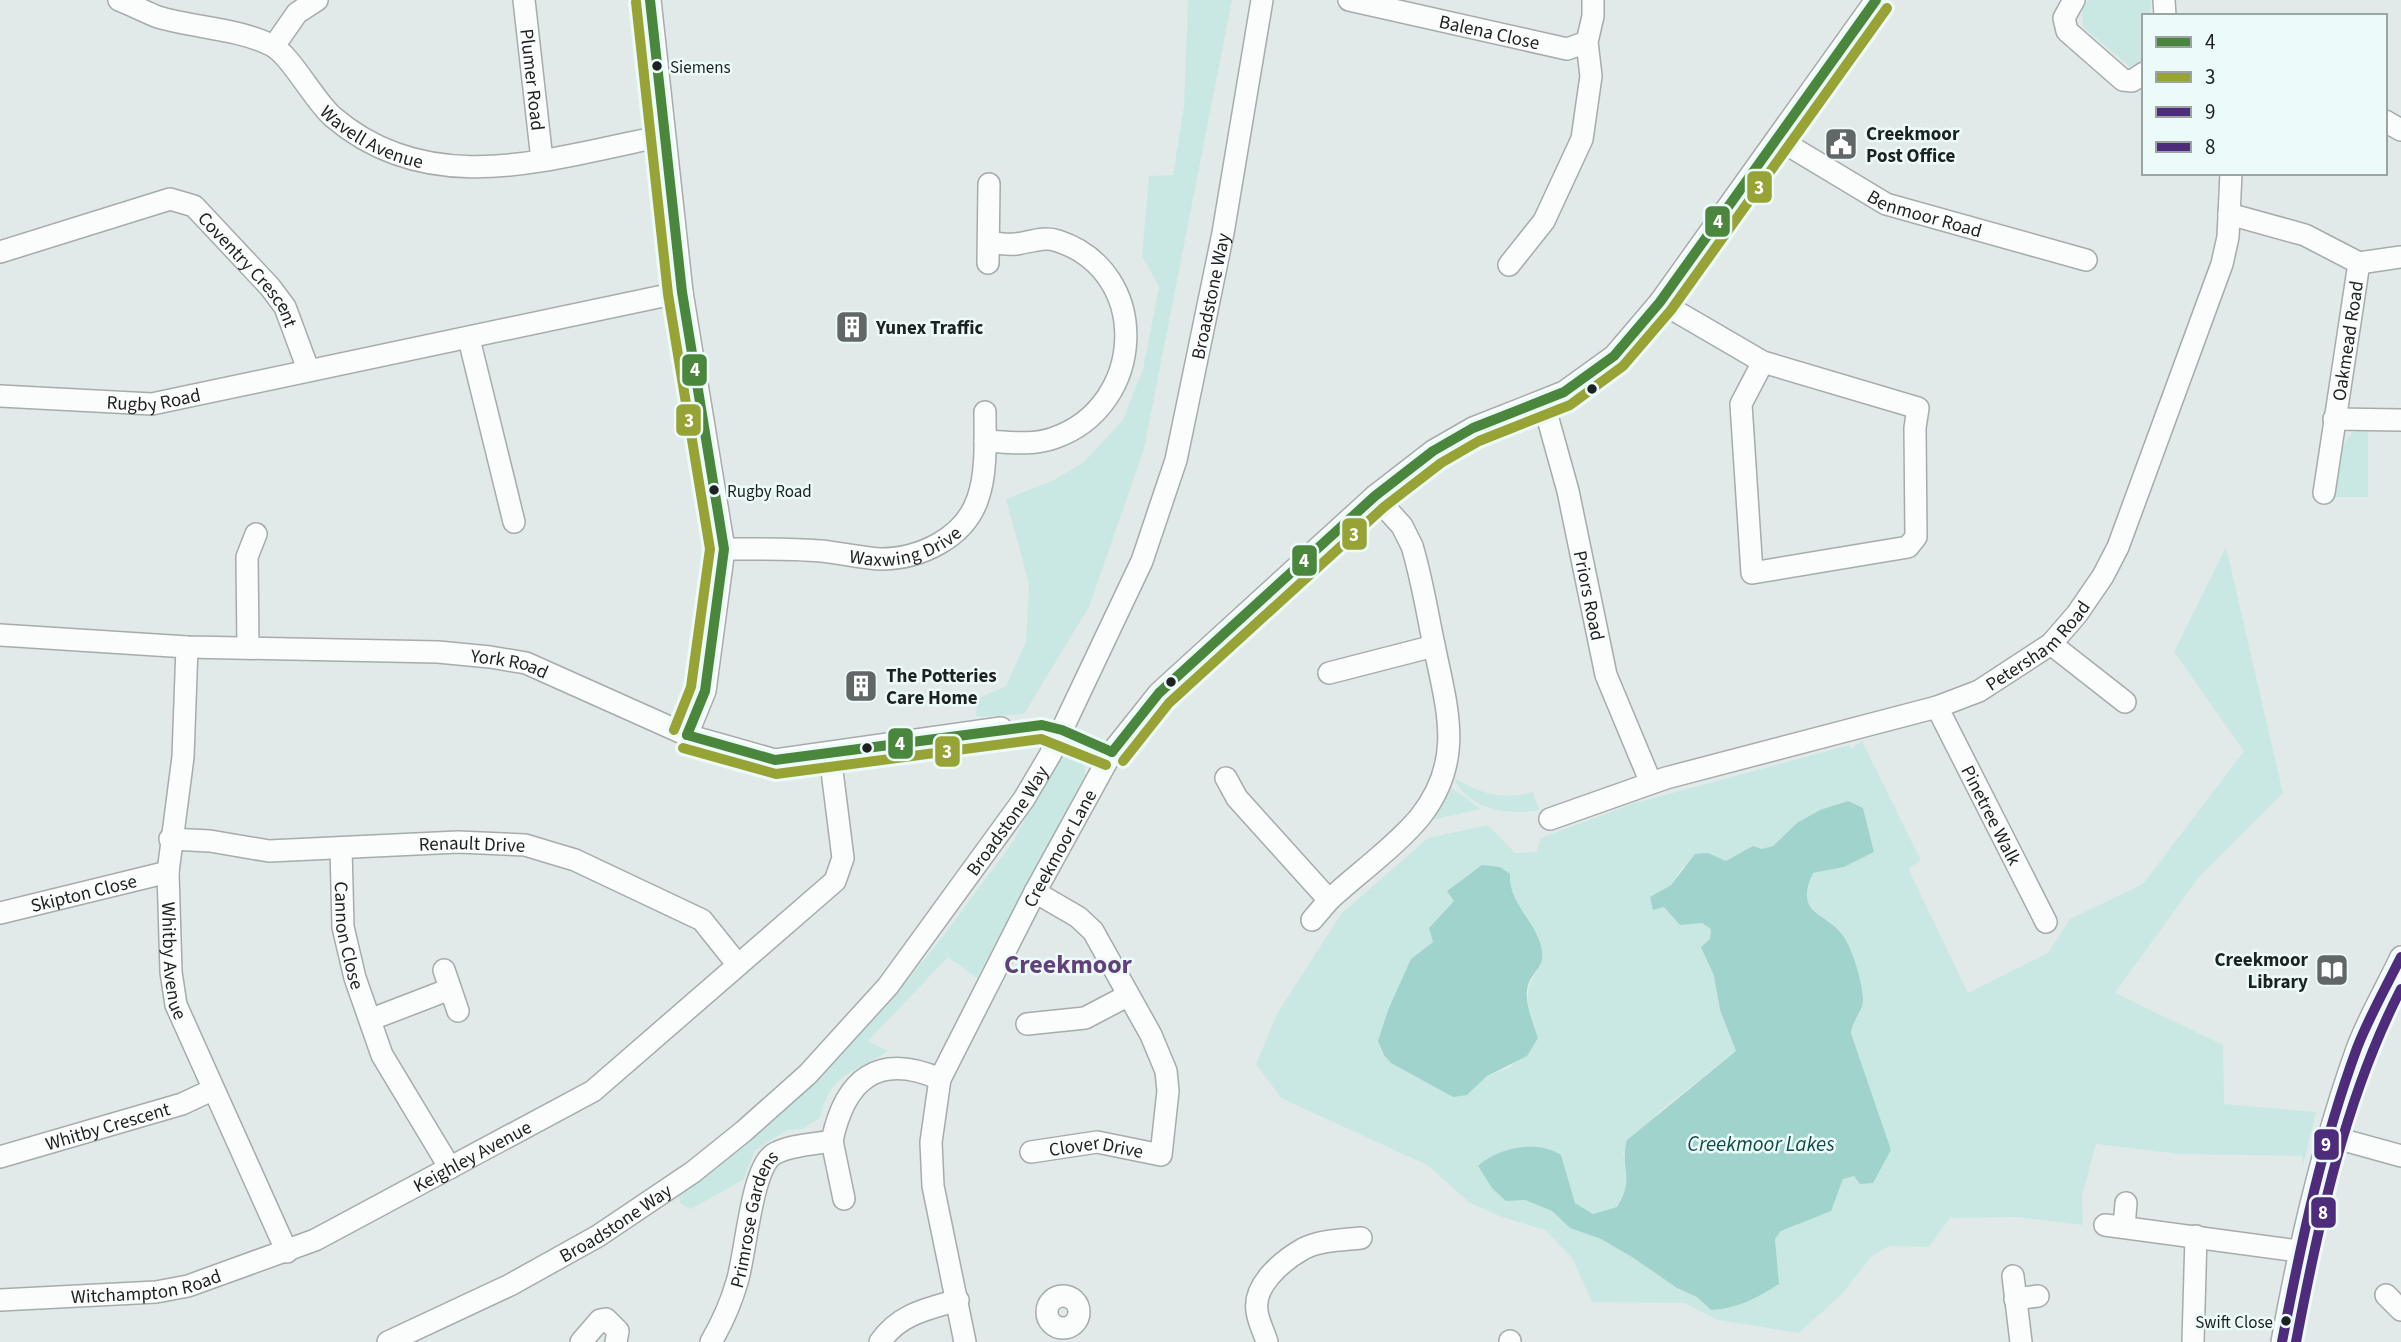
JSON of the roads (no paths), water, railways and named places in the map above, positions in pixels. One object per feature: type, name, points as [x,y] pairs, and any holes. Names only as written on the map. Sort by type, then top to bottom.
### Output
[{"type":"street","points":[[119,0],[158,17],[245,36],[274,46],[297,13],[317,0]]},
{"type":"street","name":"Plumer Road","points":[[524,0],[542,160]]},
{"type":"street","points":[[650,0],[682,292],[724,549],[705,691],[687,735]]},
{"type":"street","name":"Broadstone Way","points":[[388,1342],[510,1285],[598,1236],[692,1172],[744,1131],[808,1074],[888,986],[1024,799],[1050,755],[1142,561],[1176,460],[1220,246],[1262,0]]},
{"type":"street","name":"Balena Close","points":[[1349,0],[1567,49],[1587,42]]},
{"type":"street","points":[[1509,265],[1544,221],[1582,139],[1591,76],[1587,42],[1593,0]]},
{"type":"street","name":"Creekmoor Lane","points":[[965,1342],[933,1186],[931,1142],[940,1079],[1035,892],[1112,752],[1147,705],[1375,496],[1443,445],[1473,428],[1543,401],[1584,379],[1614,356],[1660,302],[1876,0]]},
{"type":"street","points":[[2074,0],[2064,18],[2067,31],[2123,80],[2132,80],[2142,74]]},
{"type":"street","name":"Wavell Avenue","points":[[274,46],[331,117],[365,139],[417,160],[465,167],[508,167],[663,136]]},
{"type":"street","name":"Benmoor Road","points":[[1778,139],[1886,204],[2086,260]]},
{"type":"street","name":"Petersham Road","points":[[1550,819],[1651,782],[1937,707],[1979,691],[2052,644],[2104,576],[2118,547],[2222,264],[2231,175]]},
{"type":"street","points":[[985,441],[1025,443],[1052,439],[1090,419],[1114,390],[1126,341],[1122,307],[1114,290],[1096,265],[1083,254],[1056,240],[989,253],[989,184]]},
{"type":"street","name":"Coventry Crescent","points":[[0,252],[170,200],[182,201],[194,206],[278,297],[285,307],[308,369]]},
{"type":"street","points":[[2229,214],[2305,235],[2359,263],[2401,257]]},
{"type":"street","name":"Oakmead Road","points":[[2324,493],[2359,263]]},
{"type":"street","name":"Rugby Road","points":[[0,396],[152,404],[682,292]]},
{"type":"street","points":[[1660,302],[1763,362],[1918,408],[1915,428],[1916,537],[1908,547],[1752,573],[1741,404],[1763,362]]},
{"type":"street","points":[[469,338],[514,522]]},
{"type":"street","name":"Priors Road","points":[[1543,401],[1568,491],[1606,675],[1651,782]]},
{"type":"street","name":"Waxwing Drive","points":[[724,549],[821,551],[883,559],[904,557],[931,549],[956,531],[971,514],[979,496],[985,412]]},
{"type":"street","name":"Oakmead Road","points":[[2334,419],[2401,420]]},
{"type":"street","points":[[1312,920],[1329,900],[1419,818],[1444,774],[1451,736],[1447,701],[1421,573],[1402,526],[1375,496]]},
{"type":"street","points":[[248,648],[247,557],[256,534]]},
{"type":"street","name":"York Road","points":[[0,635],[187,647],[438,652],[526,663],[687,735],[775,760],[1001,727]]},
{"type":"street","points":[[2052,644],[2126,702]]},
{"type":"street","points":[[1329,673],[1434,646]]},
{"type":"street","name":"Whitby Avenue","points":[[187,647],[183,757],[170,839],[168,872],[176,1005],[287,1252]]},
{"type":"street","name":"Pinetree Walk","points":[[1937,707],[2046,922]]},
{"type":"street","name":"Keighley Avenue","points":[[287,1252],[593,1091],[835,881],[843,858],[830,754]]},
{"type":"street","points":[[1226,778],[1237,797],[1329,900]]},
{"type":"street","name":"Renault Drive","points":[[170,839],[210,841],[269,852],[477,842],[525,845],[586,865],[702,920],[738,965]]},
{"type":"street","name":"Cannon Close","points":[[341,848],[343,928],[355,978],[372,1019],[382,1055],[450,1168]]},
{"type":"street","name":"Skipton Close","points":[[0,913],[168,872]]},
{"type":"street","name":"Clover Drive","points":[[1031,1152],[1097,1142],[1169,1157],[1166,1071],[1151,1035],[1127,996],[1093,930],[1078,917],[1035,892]]},
{"type":"street","points":[[2282,1342],[2298,1251],[2329,1136],[2358,1046],[2401,957]]},
{"type":"street","points":[[372,1019],[447,979],[458,1011]]},
{"type":"street","points":[[1027,1024],[1085,1018],[1127,996]]},
{"type":"street","points":[[845,1199],[832,1141],[838,1115],[848,1097],[869,1074],[892,1067],[920,1070],[940,1079]]},
{"type":"street","name":"Whitby Crescent","points":[[0,1157],[182,1104],[212,1090]]},
{"type":"street","points":[[2329,1136],[2401,1156]]},
{"type":"street","name":"Primrose Gardens","points":[[711,1342],[736,1286],[758,1178],[764,1162],[775,1153],[832,1141]]},
{"type":"street","points":[[2126,1203],[2114,1226],[2298,1251]]},
{"type":"street","points":[[2193,1342],[2196,1236]]},
{"type":"street","points":[[1267,1342],[1256,1311],[1259,1290],[1274,1272],[1303,1249],[1329,1241],[1362,1238]]},
{"type":"street","name":"Witchampton Road","points":[[0,1300],[156,1292],[188,1286],[287,1252]]},
{"type":"street","points":[[2012,1276],[2021,1342]]},
{"type":"street","points":[[2386,1295],[2401,1310]]},
{"type":"street","points":[[2015,1299],[2038,1296]]},
{"type":"street","points":[[880,1342],[890,1327],[901,1319],[917,1311],[958,1300]]},
{"type":"street","points":[[581,1342],[600,1320],[606,1319],[618,1331],[616,1342]]},
{"type":"water","name":"Creekmoor Lakes","points":[[1848,801],[1863,808],[1874,852],[1844,867],[1813,873],[1807,897],[1815,911],[1844,937],[1851,950],[1863,1003],[1851,1033],[1891,1150],[1873,1183],[1860,1184],[1854,1176],[1843,1179],[1831,1211],[1781,1231],[1775,1239],[1779,1284],[1746,1302],[1711,1310],[1697,1297],[1677,1288],[1632,1257],[1601,1239],[1570,1228],[1552,1211],[1525,1200],[1506,1201],[1492,1188],[1478,1166],[1507,1150],[1541,1147],[1561,1155],[1575,1203],[1593,1214],[1617,1207],[1625,1187],[1627,1140],[1736,1051],[1720,1010],[1714,976],[1701,947],[1710,939],[1711,929],[1702,923],[1680,925],[1664,907],[1653,910],[1650,897],[1671,885],[1695,854],[1708,853],[1726,861],[1753,846],[1762,849],[1773,846],[1797,823],[1820,810]]},
{"type":"water","points":[[1482,865],[1500,867],[1510,874],[1518,905],[1540,942],[1542,961],[1530,980],[1527,994],[1538,1038],[1527,1056],[1487,1076],[1467,1095],[1453,1097],[1391,1063],[1378,1041],[1388,1010],[1411,959],[1433,942],[1429,928],[1454,901],[1447,891]]},
{"type":"place","name":"Siemens","points":[[657,66]]},
{"type":"place","name":"Creekmoor Post Office","points":[[1841,144]]},
{"type":"place","name":"Yunex Traffic","points":[[852,327]]},
{"type":"place","name":"Rugby Road","points":[[714,490]]},
{"type":"place","name":"The Potteries Care Home","points":[[861,686]]},
{"type":"place","name":"Creekmoor Library","points":[[2332,970]]},
{"type":"place","name":"Swift Close","points":[[2286,1321]]},
{"type":"district","name":"Creekmoor","points":[[1068,964]]}]
